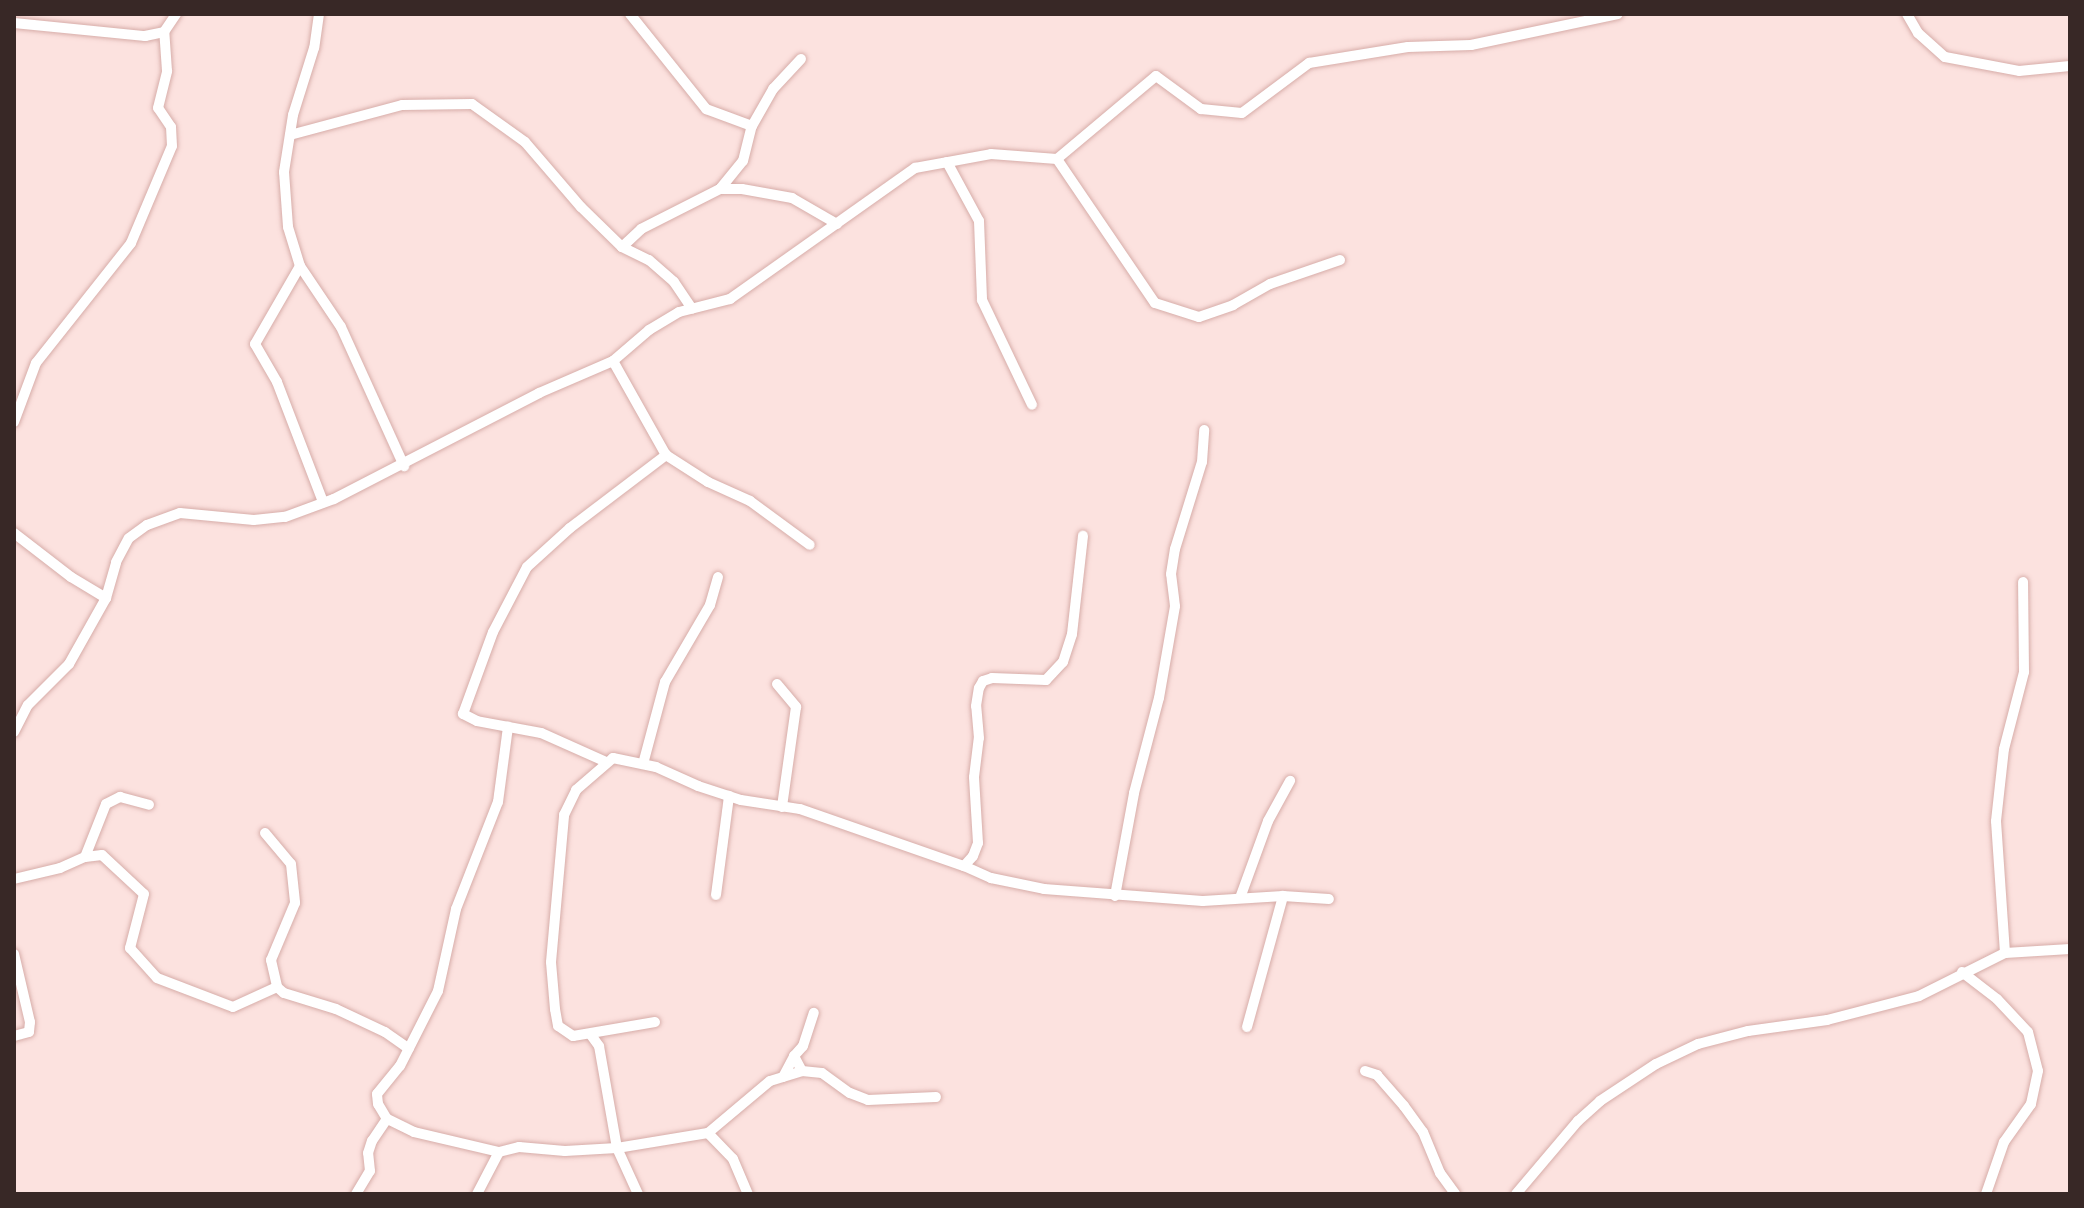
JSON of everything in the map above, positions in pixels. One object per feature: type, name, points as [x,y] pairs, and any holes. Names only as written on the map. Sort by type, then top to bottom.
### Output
[{"type":"street","points":[[14,422],[36,363],[131,243],[172,146],[171,127],[158,108],[167,71],[164,32],[176,14]]},
{"type":"street","points":[[319,14],[314,48],[290,135],[284,172],[288,227],[300,266],[341,327],[404,466]]},
{"type":"street","points":[[630,14],[706,109],[752,126]]},
{"type":"street","points":[[14,732],[28,705],[69,664],[106,598],[116,562],[129,538],[163,516],[180,513],[254,520],[285,517],[404,466],[539,393],[613,361],[649,330],[692,309],[730,299],[915,168],[991,154],[1057,159],[1156,76],[1201,109],[1242,113],[1309,63],[1408,47],[1471,45],[1618,14]]},
{"type":"street","points":[[1907,14],[1918,33],[1945,57],[2019,71],[2070,66]]},
{"type":"street","points":[[14,23],[145,36],[164,32]]},
{"type":"street","points":[[622,247],[641,229],[720,189],[743,161],[752,126],[773,89],[801,59]]},
{"type":"street","points":[[290,135],[402,105],[472,104],[525,142],[581,207],[622,247],[649,260],[674,282],[692,309]]},
{"type":"street","points":[[1057,159],[1155,303],[1199,317],[1233,305],[1270,284],[1340,260]]},
{"type":"street","points":[[947,162],[979,221],[982,300],[1032,405]]},
{"type":"street","points":[[720,189],[742,189],[792,198],[837,224]]},
{"type":"street","points":[[300,266],[255,344],[277,382],[323,502]]},
{"type":"street","points":[[613,361],[666,455],[708,482],[750,501],[810,545]]},
{"type":"street","points":[[1115,896],[1134,793],[1159,698],[1175,606],[1171,574],[1175,549],[1202,462],[1204,430]]},
{"type":"street","points":[[604,761],[541,733],[463,714],[493,632],[527,567],[570,528],[666,455]]},
{"type":"street","points":[[14,533],[71,577],[106,598]]},
{"type":"street","points":[[964,866],[973,856],[978,843],[974,777],[979,738],[976,706],[979,688],[983,681],[992,678],[1046,680],[1063,662],[1072,634],[1083,536]]},
{"type":"street","points":[[643,764],[665,682],[710,605],[718,577]]},
{"type":"street","points":[[2005,953],[1996,821],[2004,749],[2024,672],[2023,582]]},
{"type":"street","points":[[777,684],[796,707],[782,807]]},
{"type":"street","points":[[508,727],[498,802],[456,909],[438,991],[409,1049],[377,1094],[378,1104],[387,1119],[414,1132],[499,1152],[519,1147],[565,1151],[617,1148],[708,1133],[753,1092],[802,1071],[822,1073],[850,1093],[868,1100],[936,1097]]},
{"type":"street","points":[[655,1022],[573,1036],[558,1026],[551,962],[564,815],[576,790],[604,761],[613,758],[643,764],[729,796],[800,809],[991,878],[1044,889],[1203,901],[1283,896],[1329,899]]},
{"type":"street","points":[[1240,898],[1268,821],[1290,781]]},
{"type":"street","points":[[716,895],[729,796]]},
{"type":"street","points":[[85,857],[106,804],[120,797],[149,805]]},
{"type":"street","points":[[265,833],[291,864],[295,903],[271,960],[277,987],[284,993],[336,1009],[385,1032],[409,1049]]},
{"type":"street","points":[[14,879],[60,868],[85,857],[102,855],[144,894],[130,948],[157,978],[233,1007],[277,987]]},
{"type":"street","points":[[1247,1027],[1283,896]]},
{"type":"street","points":[[1516,1194],[1578,1121],[1609,1094],[1656,1064],[1727,1035],[1827,1020],[1905,1000],[2005,953],[2070,949]]},
{"type":"street","points":[[14,954],[30,1022],[29,1032],[14,1036]]},
{"type":"street","points":[[1962,972],[1997,999],[2028,1032],[2038,1071],[2031,1104],[2004,1142],[1986,1194]]},
{"type":"street","points":[[783,1077],[803,1046],[814,1013]]},
{"type":"street","points":[[591,1035],[599,1046],[617,1148],[638,1194]]},
{"type":"street","points":[[794,1056],[802,1071]]},
{"type":"street","points":[[1365,1071],[1377,1075],[1404,1106],[1423,1132],[1440,1173],[1455,1194]]},
{"type":"street","points":[[356,1194],[370,1171],[368,1153],[372,1141],[387,1119]]},
{"type":"street","points":[[708,1133],[733,1159],[748,1194]]},
{"type":"street","points":[[477,1194],[499,1152]]}]
